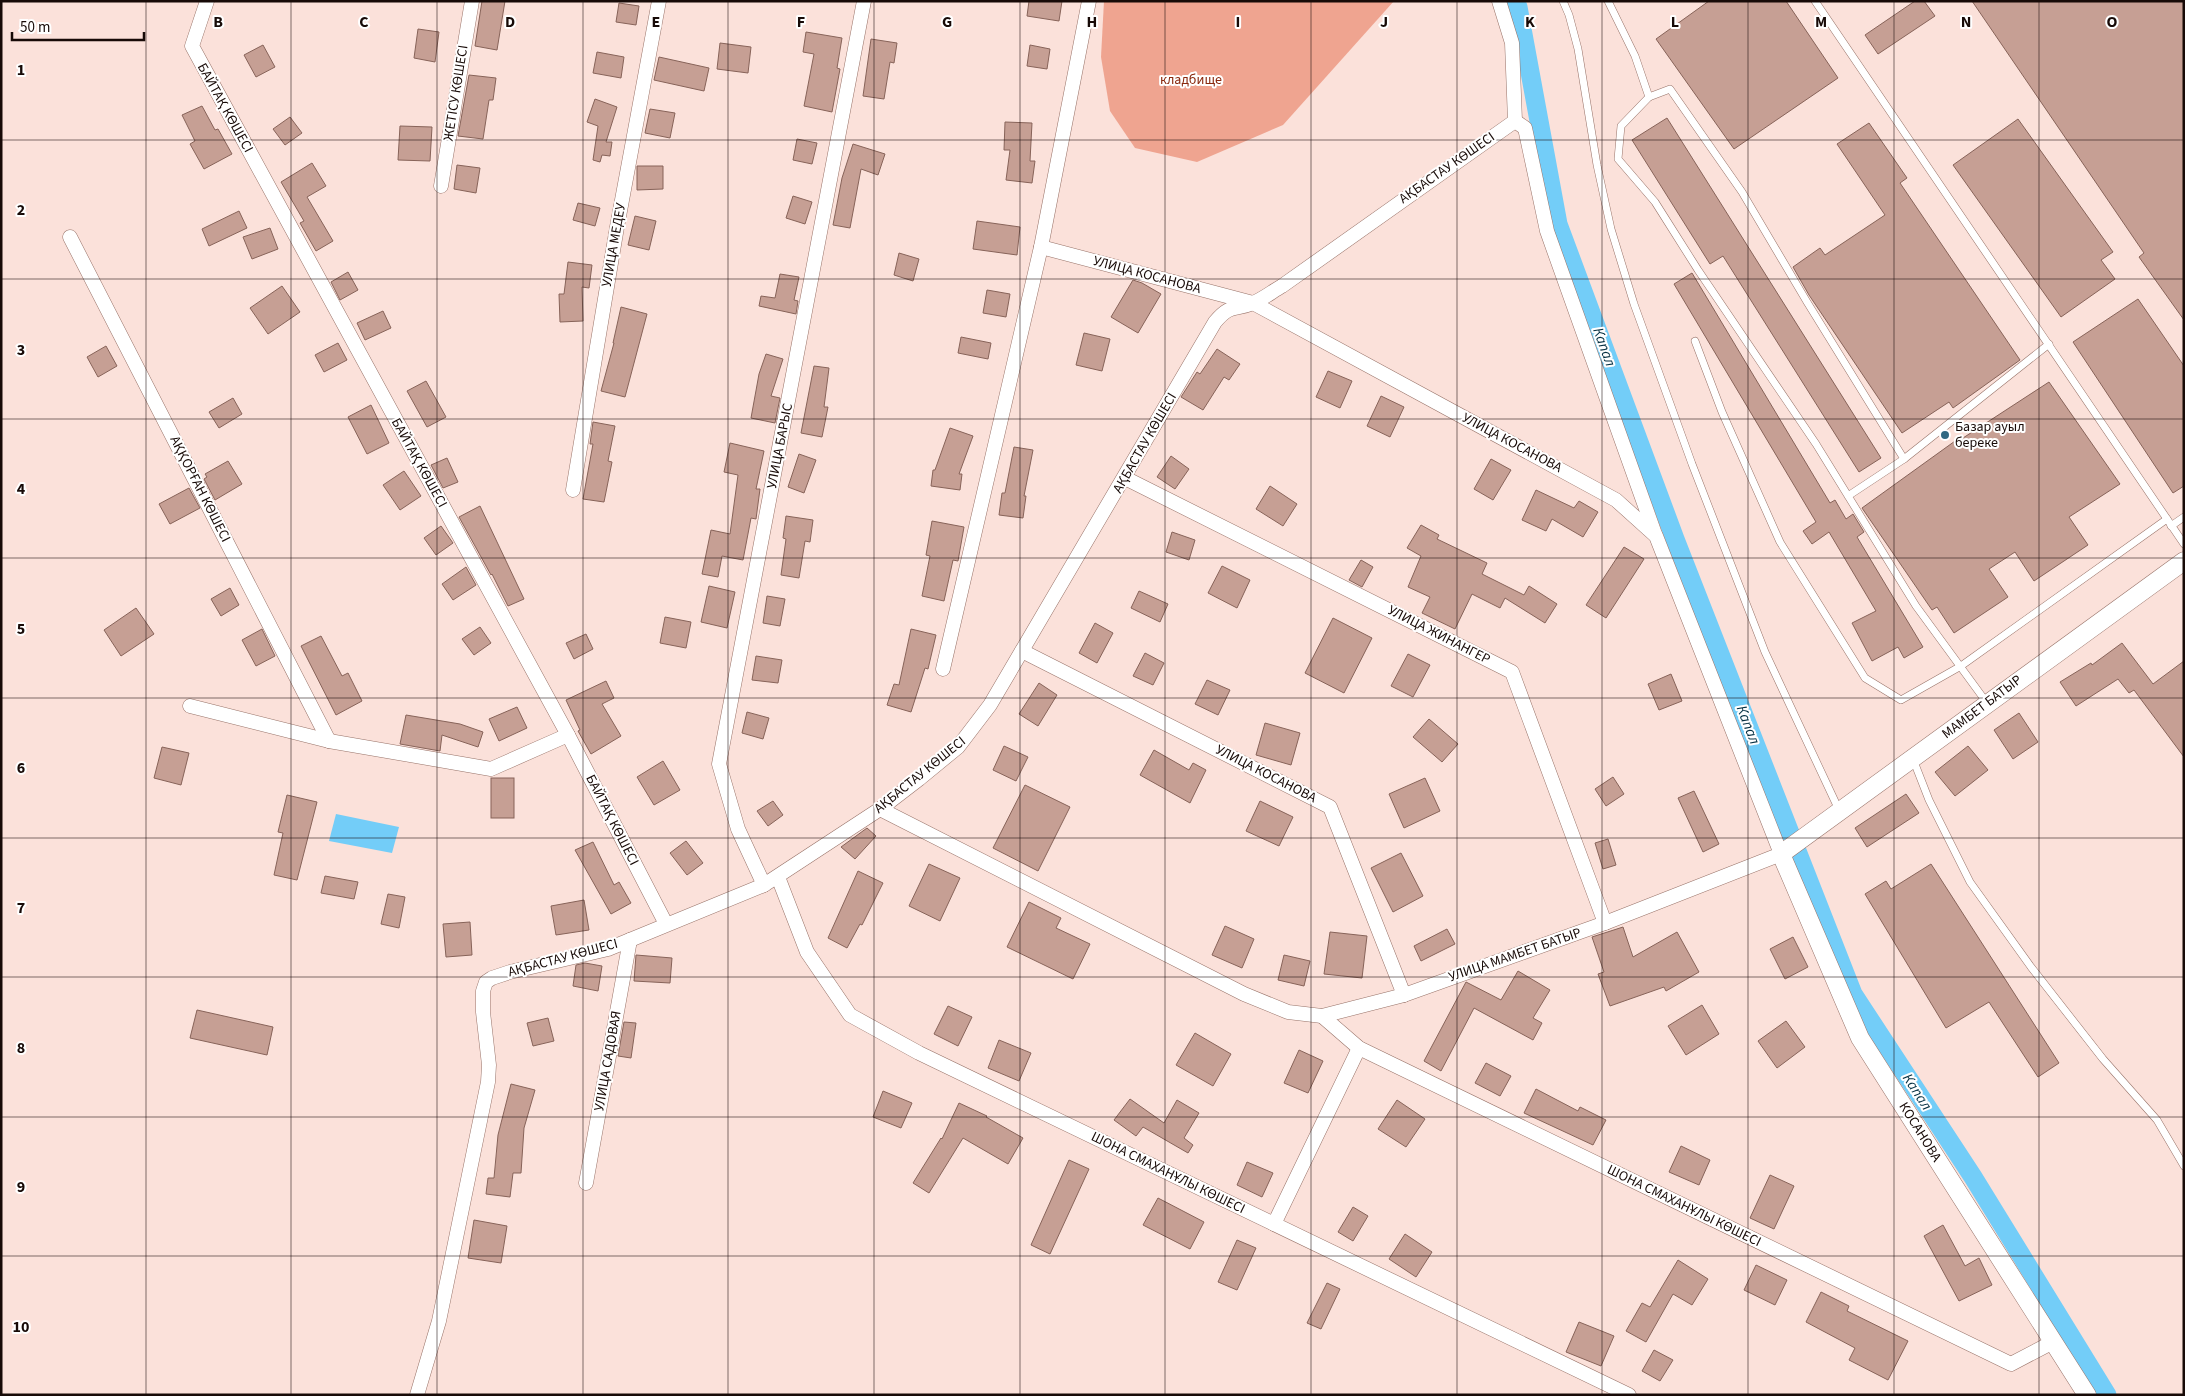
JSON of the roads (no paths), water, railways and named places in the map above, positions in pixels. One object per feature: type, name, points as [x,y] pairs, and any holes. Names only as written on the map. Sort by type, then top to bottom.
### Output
[{"type":"street","name":"БАЙТАҚ КӨШЕСІ","points":[[207,1],[192,46],[568,735],[666,924]]},
{"type":"street","name":"ЖЕТІСУ КӨШЕСІ","points":[[441,186],[472,1]]},
{"type":"street","name":"УЛИЦА МЕДЕУ","points":[[573,490],[617,226],[659,1]]},
{"type":"street","name":"УЛИЦА БАРЫС","points":[[764,885],[738,829],[719,764],[864,1]]},
{"type":"street","points":[[944,669],[1041,247],[1089,1]]},
{"type":"street","points":[[1499,1],[1512,43],[1515,121],[1525,128],[1547,230],[1656,536]]},
{"type":"street","name":"АҚБАСТАУ КӨШЕСІ","points":[[418,1395],[439,1321],[488,1082],[489,1065],[483,1012],[483,991],[486,982],[510,972],[608,948],[764,885],[880,809],[958,747],[990,706],[1215,322],[1230,308],[1253,303],[1282,286],[1515,121]]},
{"type":"street","name":"АҚҚОРҒАН КӨШЕСІ","points":[[70,236],[329,741]]},
{"type":"street","name":"УЛИЦА КОСАНОВА","points":[[1041,247],[1253,303],[1616,500],[1656,536],[1781,854]]},
{"type":"street","name":"УЛИЦА ЖИHАНГЕР","points":[[1125,478],[1512,672],[1605,923]]},
{"type":"street","name":"МАМБЕТ БАТЫР","points":[[1781,854],[2184,561]]},
{"type":"street","name":"УЛИЦА КОСАНОВА","points":[[1022,651],[1330,807],[1404,995]]},
{"type":"street","points":[[190,706],[329,741],[492,769],[568,735]]},
{"type":"street","name":"УЛИЦА МАМБЕТ БАТЫР","points":[[880,809],[1244,994],[1288,1012],[1322,1016],[1404,995],[1605,923],[1781,854]]},
{"type":"street","name":"КОСАНОВА","points":[[1781,854],[1860,1038],[2087,1395]]},
{"type":"street","name":"ШОНА СМАХАНҰЛЫ КӨШЕСІ","points":[[778,877],[807,952],[850,1015],[919,1053],[1630,1395]]},
{"type":"street","name":"УЛИЦА САДОВАЯ","points":[[586,1183],[630,940]]},
{"type":"street","name":"ШОНА СМАХАНҰЛЫ КӨШЕСІ","points":[[1322,1016],[1359,1048],[2011,1364],[2054,1342]]},
{"type":"street","points":[[1274,1224],[1359,1048]]},
{"type":"lane","points":[[1563,1],[1569,15],[1578,49],[1597,165],[1611,229],[1634,304],[1695,473],[1765,652],[1839,810]]},
{"type":"lane","points":[[1608,1],[1635,56],[1649,97]]},
{"type":"lane","points":[[1815,1],[2184,544]]},
{"type":"lane","points":[[1904,459],[1742,192],[1670,89],[1649,97],[1621,126],[1618,159],[1655,202],[1698,270],[1816,444],[1916,606],[1987,703]]},
{"type":"lane","points":[[1695,341],[1722,412],[1780,542],[1866,678],[1902,700],[1961,666],[2167,519]]},
{"type":"lane","points":[[1848,496],[1904,459],[2049,344]]},
{"type":"lane","points":[[2171,526],[2184,517]]},
{"type":"lane","points":[[1913,759],[1929,800],[1970,882],[2031,967],[2097,1052],[2157,1120],[2184,1166]]},
{"type":"water","points":[[336,814],[399,827],[392,853],[329,841]]},
{"type":"waterway","name":"Капал","points":[[1515,1],[1518,7],[1558,224],[1675,539],[1853,994],[1973,1177],[2107,1395]]},
{"type":"place","name":"Базар ауыл береке","points":[[1945,435]]},
{"type":"park label","name":"кладбище","points":[[1191,80]]}]
